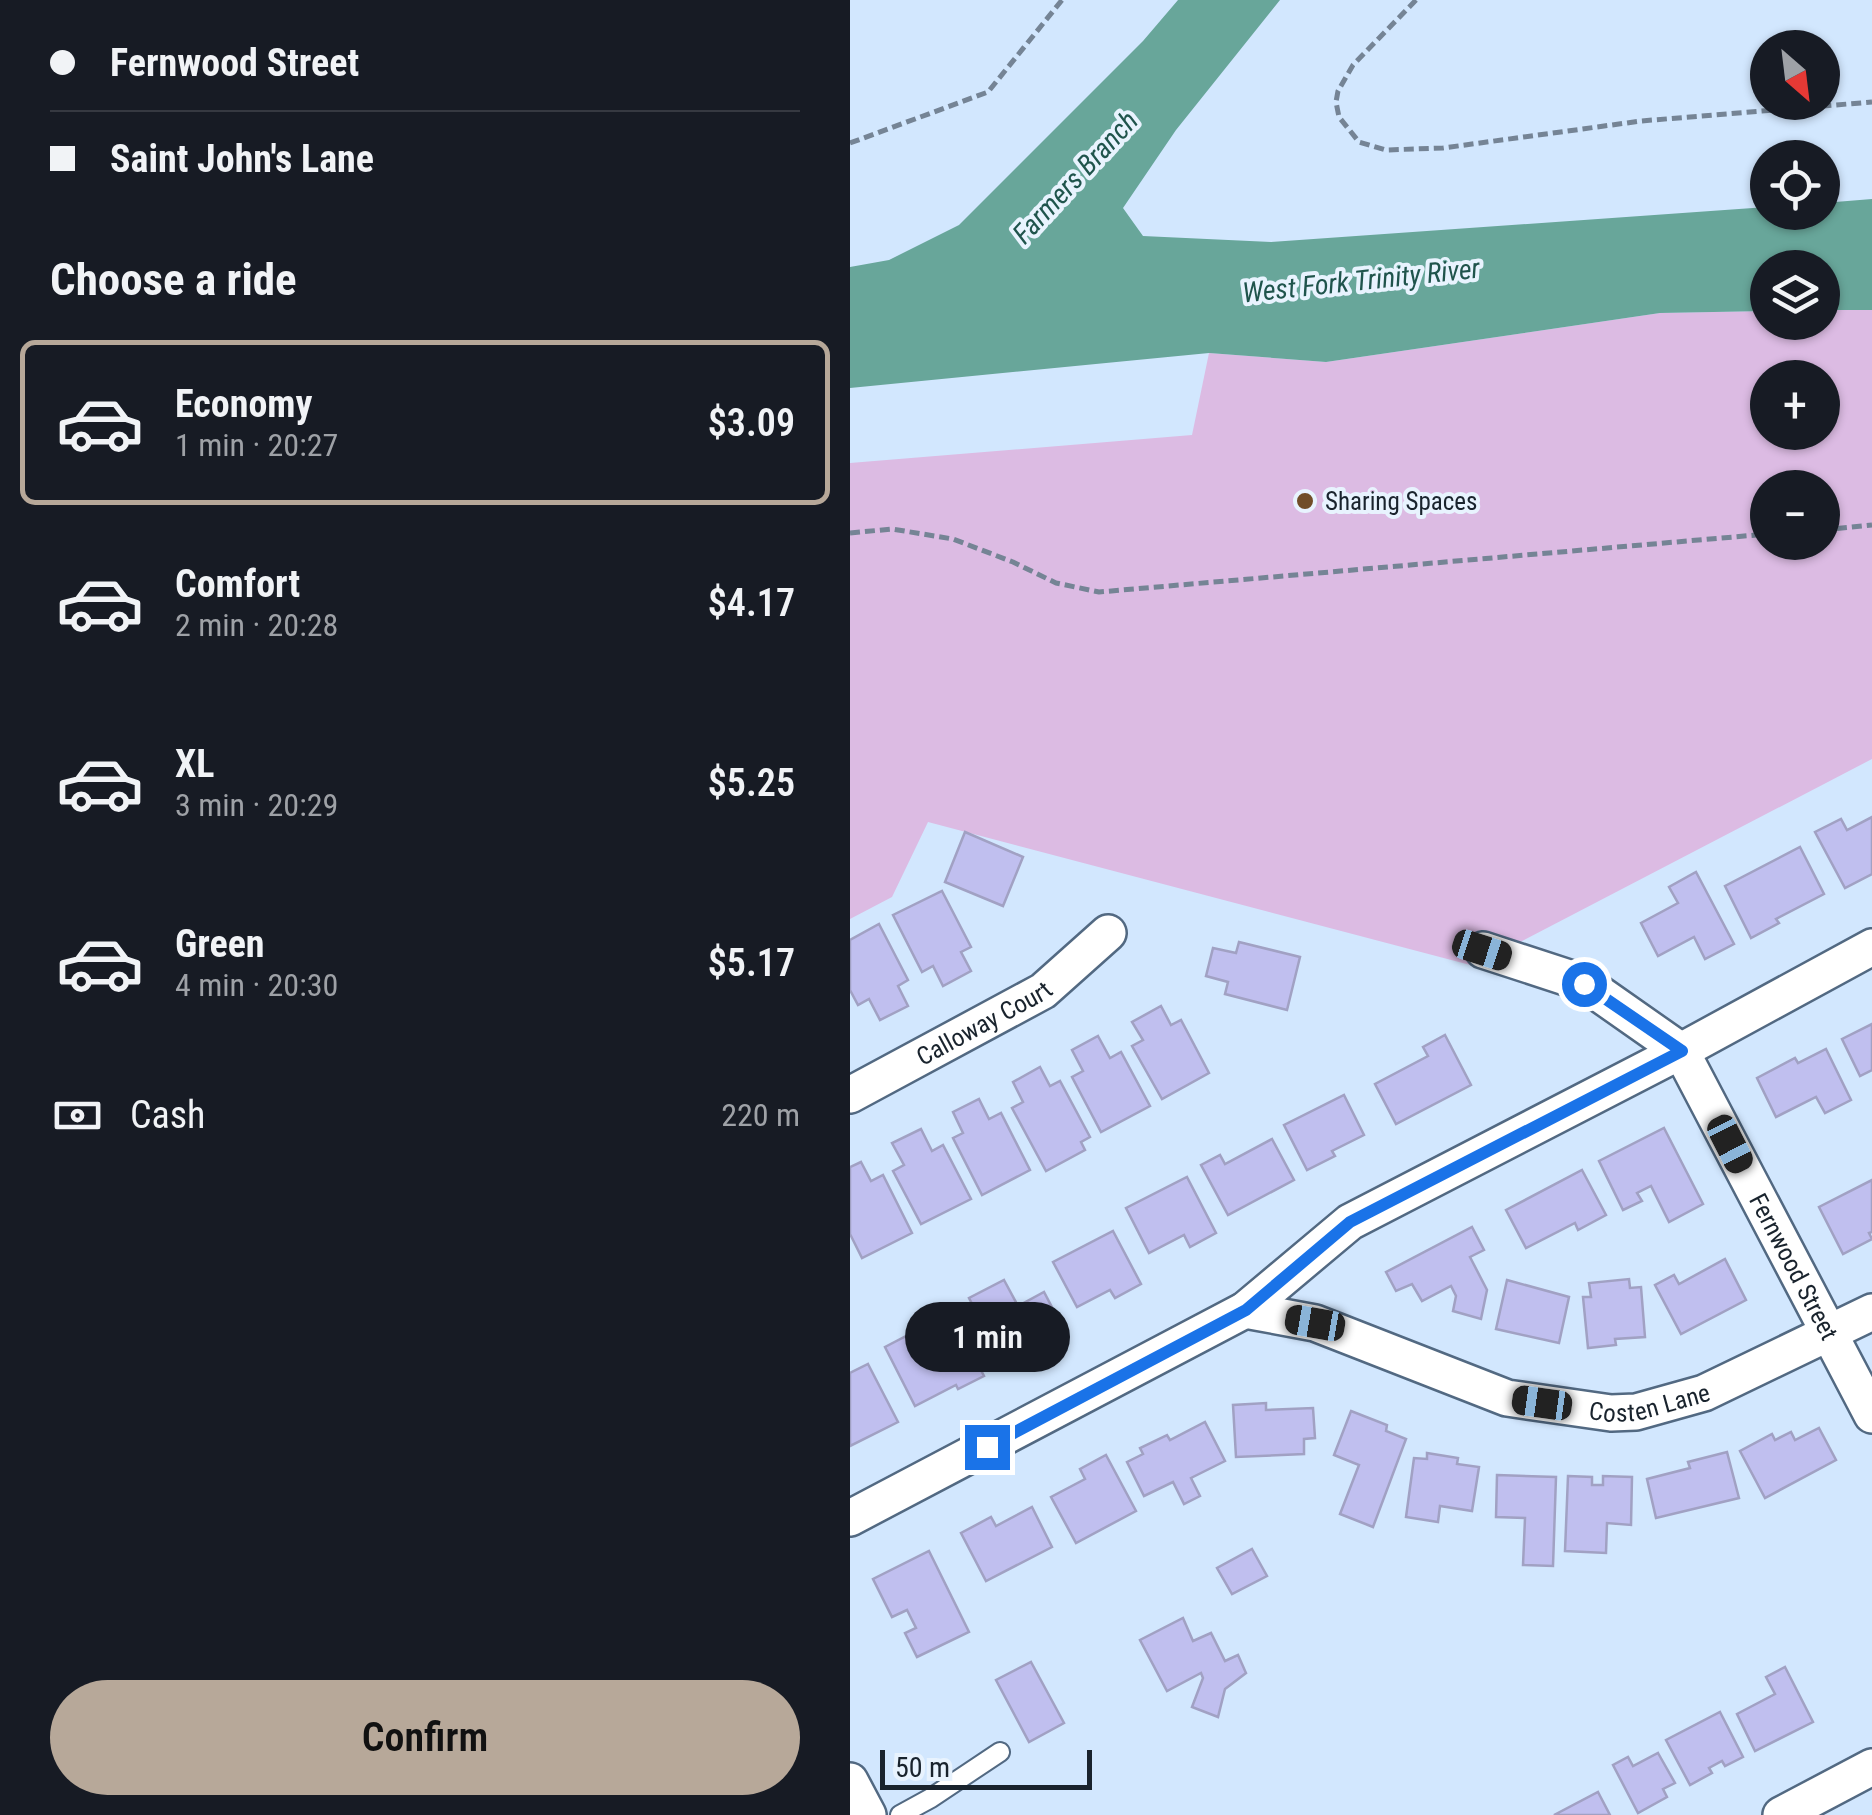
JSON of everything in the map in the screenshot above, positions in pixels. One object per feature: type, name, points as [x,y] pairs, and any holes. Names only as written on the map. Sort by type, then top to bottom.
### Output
[{"type":"street","name":"Calloway Court","points":[[850,1095],[1043,991],[1108,932]]},
{"type":"street","points":[[850,1518],[1246,1310],[1350,1222],[1682,1051],[1872,947]]},
{"type":"street","name":"Fernwood Street","points":[[1482,950],[1584,984],[1682,1051],[1872,1414]]},
{"type":"street","name":"Costen Lane","points":[[1246,1310],[1315,1323],[1507,1398],[1612,1413],[1636,1412],[1704,1393],[1872,1312]]},
{"type":"street","points":[[1781,1815],[1872,1766]]},
{"type":"street","points":[[850,1781],[868,1815]]},
{"type":"lane","points":[[900,1815],[1000,1752]]},
{"type":"path","points":[[850,143],[988,92],[1062,0]]},
{"type":"path","points":[[1416,0],[1353,65],[1338,91],[1339,117],[1359,142],[1386,150],[1443,148],[1641,121],[1872,102]]},
{"type":"path","points":[[1840,529],[1872,526]]},
{"type":"path","points":[[850,532],[892,529],[953,539],[1056,583],[1099,592],[1750,536]]},
{"type":"shaded area","points":[[1840,310],[1872,310],[1872,759],[1474,966],[928,822],[892,897],[850,919],[850,463],[1192,435],[1209,353],[1326,362],[1660,313],[1750,311],[1750,340],[1840,340]]},
{"type":"water","points":[[1178,0],[1280,0],[1176,130],[1123,208],[1143,236],[1271,242],[1750,208],[1750,230],[1840,230],[1840,202],[1872,199],[1872,310],[1840,310],[1840,250],[1750,250],[1750,311],[1660,313],[1326,362],[1209,353],[850,388],[850,267],[889,260],[959,225],[1143,41]]},
{"type":"building","points":[[1872,817],[1872,874],[1845,888],[1815,832],[1841,819],[1847,830]]},
{"type":"building","points":[[965,832],[1023,857],[1003,906],[945,882]]},
{"type":"building","points":[[1800,847],[1824,894],[1776,919],[1779,923],[1751,938],[1725,886]]},
{"type":"building","points":[[1696,872],[1734,944],[1705,959],[1694,937],[1658,956],[1641,923],[1678,903],[1669,887]]},
{"type":"building","points":[[942,891],[971,947],[961,952],[971,971],[943,986],[933,966],[922,972],[893,915]]},
{"type":"building","points":[[879,924],[908,980],[898,986],[908,1006],[880,1020],[869,999],[858,1005],[850,990],[850,940]]},
{"type":"building","points":[[1239,942],[1300,957],[1287,1010],[1225,994],[1228,982],[1206,976],[1213,948],[1236,953]]},
{"type":"building","points":[[1161,1006],[1171,1025],[1181,1020],[1209,1073],[1162,1099],[1132,1046],[1143,1040],[1132,1022]]},
{"type":"building","points":[[1872,1024],[1872,1070],[1860,1076],[1842,1039]]},
{"type":"building","points":[[1445,1035],[1471,1085],[1396,1124],[1375,1084],[1428,1056],[1423,1047]]},
{"type":"building","points":[[1098,1036],[1110,1058],[1121,1052],[1150,1106],[1101,1132],[1072,1077],[1083,1071],[1072,1050]]},
{"type":"building","points":[[1826,1049],[1851,1100],[1825,1113],[1816,1097],[1776,1117],[1757,1078],[1795,1058],[1798,1063]]},
{"type":"building","points":[[1040,1067],[1050,1086],[1060,1081],[1090,1137],[1081,1142],[1085,1150],[1046,1171],[1012,1108],[1023,1102],[1013,1082]]},
{"type":"building","points":[[1344,1095],[1364,1135],[1332,1151],[1335,1156],[1307,1170],[1284,1125]]},
{"type":"building","points":[[979,1099],[989,1119],[1001,1113],[1030,1170],[982,1195],[953,1138],[963,1133],[953,1112]]},
{"type":"building","points":[[1664,1128],[1703,1204],[1669,1222],[1651,1186],[1637,1193],[1642,1201],[1623,1210],[1599,1161]]},
{"type":"building","points":[[921,1129],[932,1151],[943,1145],[971,1199],[921,1224],[893,1171],[904,1165],[892,1143]]},
{"type":"building","points":[[1272,1139],[1294,1180],[1228,1215],[1201,1165],[1220,1155],[1225,1164]]},
{"type":"building","points":[[861,1162],[871,1181],[883,1175],[912,1233],[862,1258],[850,1234],[850,1167]]},
{"type":"building","points":[[1582,1170],[1606,1215],[1578,1230],[1575,1223],[1526,1248],[1506,1210]]},
{"type":"building","points":[[1187,1177],[1216,1233],[1190,1247],[1184,1235],[1149,1253],[1126,1208]]},
{"type":"building","points":[[1872,1180],[1872,1239],[1843,1254],[1819,1207]]},
{"type":"building","points":[[1472,1227],[1484,1250],[1470,1257],[1487,1290],[1481,1319],[1453,1311],[1456,1296],[1451,1286],[1422,1301],[1412,1284],[1396,1291],[1386,1272]]},
{"type":"building","points":[[1113,1231],[1141,1284],[1115,1298],[1110,1290],[1077,1307],[1053,1262]]},
{"type":"building","points":[[1725,1259],[1746,1300],[1681,1334],[1655,1285],[1674,1275],[1679,1284]]},
{"type":"building","points":[[1629,1279],[1630,1288],[1641,1287],[1645,1337],[1615,1339],[1616,1345],[1588,1348],[1583,1297],[1591,1297],[1589,1283]]},
{"type":"building","points":[[1004,1280],[1018,1306],[1044,1292],[1066,1334],[1037,1349],[1033,1342],[1023,1348],[1027,1355],[1005,1366],[969,1298]]},
{"type":"building","points":[[1507,1280],[1569,1297],[1559,1343],[1496,1329]]},
{"type":"building","points":[[960,1331],[984,1376],[915,1406],[885,1347],[912,1333],[921,1351]]},
{"type":"building","points":[[868,1364],[898,1422],[850,1446],[850,1373]]},
{"type":"building","points":[[1266,1403],[1266,1410],[1313,1408],[1315,1438],[1304,1439],[1304,1454],[1236,1457],[1233,1405]]},
{"type":"building","points":[[1351,1411],[1387,1425],[1386,1431],[1406,1439],[1373,1527],[1340,1514],[1359,1465],[1334,1455]]},
{"type":"building","points":[[1205,1422],[1225,1461],[1191,1478],[1200,1496],[1184,1504],[1173,1482],[1144,1496],[1127,1462],[1143,1454],[1140,1448],[1167,1435],[1170,1440]]},
{"type":"building","points":[[1819,1428],[1836,1460],[1765,1498],[1740,1451],[1772,1434],[1775,1440],[1791,1432],[1795,1440]]},
{"type":"building","points":[[1727,1452],[1739,1498],[1656,1518],[1647,1479],[1690,1468],[1688,1462]]},
{"type":"building","points":[[1427,1453],[1458,1458],[1457,1464],[1479,1467],[1472,1511],[1440,1506],[1438,1522],[1406,1517],[1414,1458],[1427,1459]]},
{"type":"building","points":[[1106,1455],[1136,1511],[1076,1543],[1051,1497],[1085,1479],[1080,1469]]},
{"type":"building","points":[[1497,1475],[1556,1477],[1553,1566],[1523,1565],[1525,1518],[1496,1517]]},
{"type":"building","points":[[1568,1476],[1592,1477],[1592,1485],[1603,1485],[1603,1476],[1632,1477],[1631,1525],[1607,1523],[1606,1553],[1565,1551]]},
{"type":"building","points":[[1032,1507],[1052,1547],[986,1581],[961,1533],[991,1517],[996,1526]]},
{"type":"building","points":[[1252,1549],[1267,1576],[1232,1594],[1217,1568]]},
{"type":"building","points":[[929,1551],[969,1632],[917,1657],[905,1633],[916,1628],[907,1610],[892,1617],[873,1579]]},
{"type":"building","points":[[1183,1618],[1193,1641],[1211,1633],[1225,1661],[1238,1655],[1246,1673],[1225,1689],[1218,1717],[1192,1707],[1203,1678],[1201,1673],[1167,1691],[1140,1640]]},
{"type":"building","points":[[1031,1662],[1064,1723],[1029,1742],[996,1680]]},
{"type":"building","points":[[1785,1667],[1813,1722],[1755,1751],[1737,1714],[1775,1694],[1766,1677]]},
{"type":"building","points":[[1720,1712],[1743,1757],[1725,1766],[1722,1761],[1709,1768],[1712,1773],[1690,1785],[1666,1740]]},
{"type":"building","points":[[1658,1753],[1675,1783],[1663,1789],[1667,1797],[1638,1813],[1613,1765],[1628,1757],[1633,1766]]},
{"type":"building","points":[[1598,1792],[1610,1815],[1554,1815]]},
{"type":"place","name":"Sharing Spaces","points":[[1305,501]]},
{"type":"route","points":[[987,1447],[1246,1310],[1350,1222],[1682,1051],[1584,984]]},
{"type":"water label","name":"Farmers Branch","points":[[1075,177]]},
{"type":"water label","name":"West Fork Trinity River","points":[[1361,280]]}]
